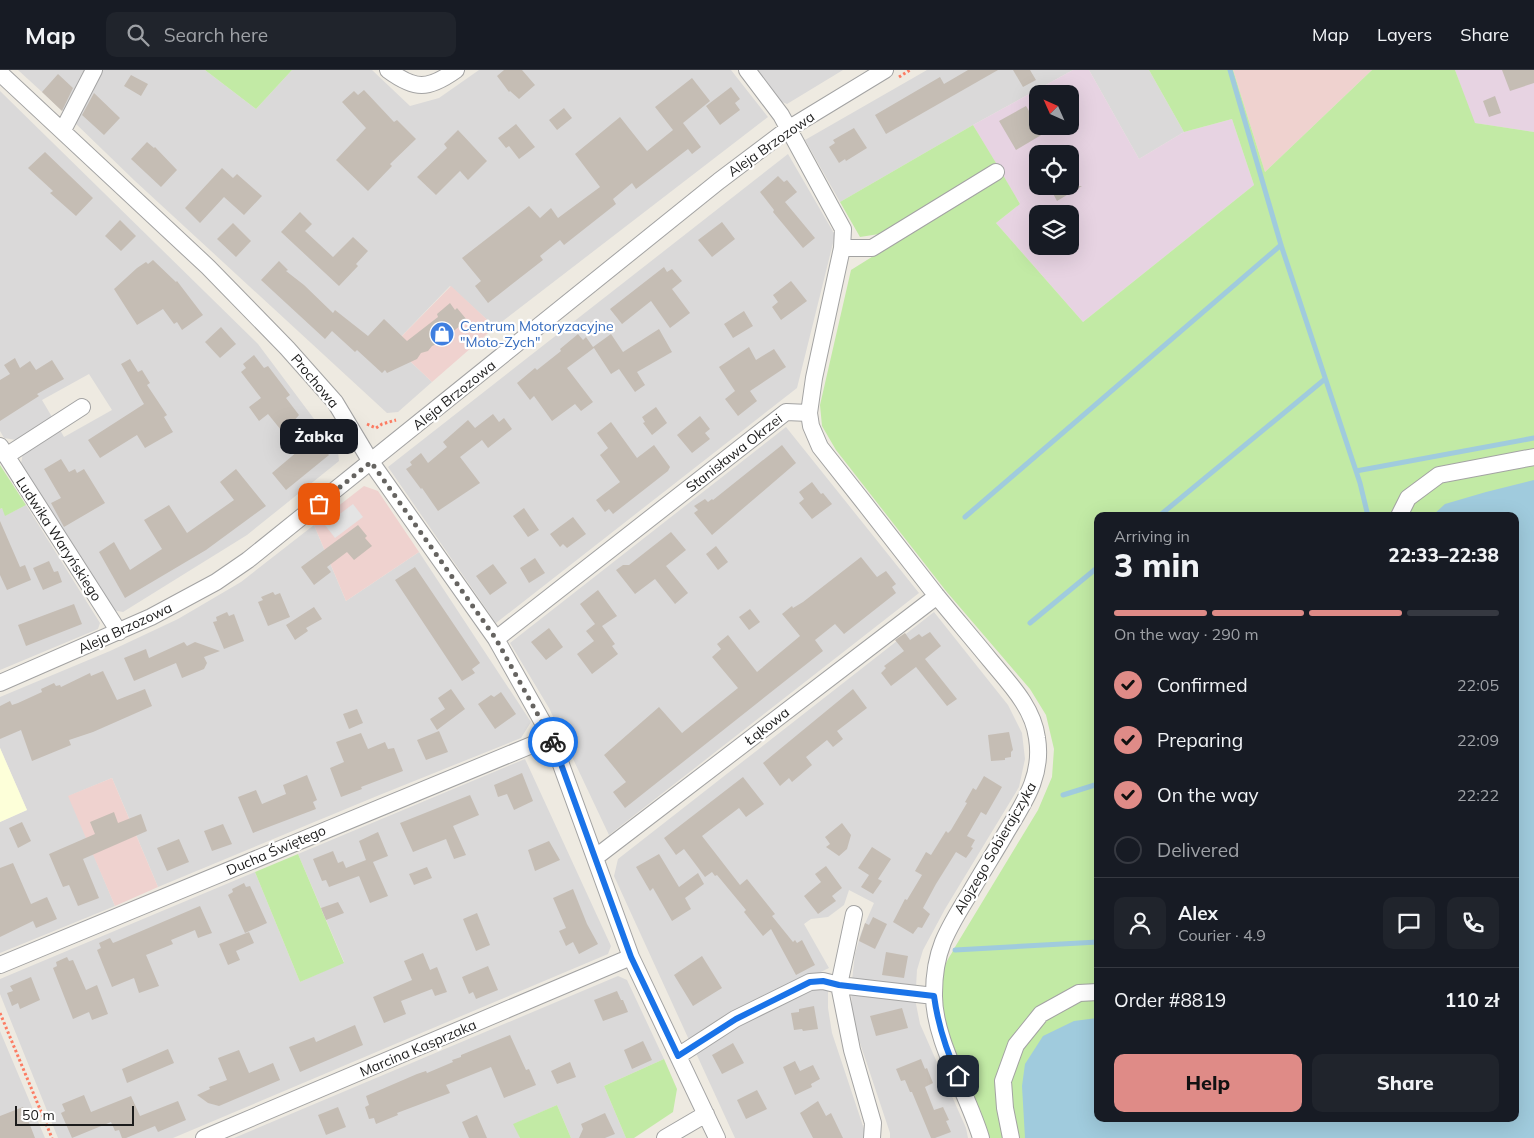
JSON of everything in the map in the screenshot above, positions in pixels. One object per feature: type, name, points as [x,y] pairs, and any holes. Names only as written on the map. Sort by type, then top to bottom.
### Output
[{"type":"street","points":[[63,130],[94,70]]},
{"type":"street","points":[[388,70],[404,81],[418,86],[444,79],[456,70]]},
{"type":"street","points":[[747,70],[781,115],[843,229],[842,248],[814,378],[809,414]]},
{"type":"street","name":"Aleja Brzozowa","points":[[0,683],[119,632],[183,601],[240,566],[718,181],[788,129],[886,70]]},
{"type":"street","name":"Prochowa","points":[[0,72],[208,267],[287,348],[335,402],[371,462],[496,639],[552,737],[631,957],[717,1138]]},
{"type":"street","points":[[842,248],[872,248],[996,172]]},
{"type":"street","points":[[3,451],[82,407]]},
{"type":"street","name":"Stanisława Okrzei","points":[[496,639],[786,412],[809,414]]},
{"type":"street","name":"Alojzego Sobierajczyka","points":[[809,414],[811,426],[820,447],[1025,704],[1033,720],[1038,738],[1038,757],[1034,783],[952,923],[942,944],[934,985],[934,996],[940,1028],[947,1052],[976,1120],[981,1138]]},
{"type":"street","name":"Ludwika Waryńskiego","points":[[3,451],[119,632]]},
{"type":"street","points":[[1400,512],[1408,498],[1439,475],[1534,457]]},
{"type":"street","name":"Łąkowa","points":[[596,857],[937,596]]},
{"type":"street","name":"Ducha Świętego","points":[[0,964],[552,737]]},
{"type":"street","points":[[854,914],[839,985],[852,1050],[873,1122],[872,1138]]},
{"type":"street","name":"Marcina Kasprzaka","points":[[204,1138],[631,957]]},
{"type":"street","points":[[678,1056],[736,1019],[810,982],[823,981],[839,985],[934,996]]},
{"type":"street","points":[[1011,1138],[1003,1081],[1016,1045],[1041,1014],[1079,993],[1094,992]]},
{"type":"street","points":[[665,1138],[706,1114]]},
{"type":"path","points":[[0,1013],[52,1138]]},
{"type":"shaded area","points":[[18,70],[88,70],[65,113]]},
{"type":"shaded area","points":[[102,70],[205,70],[256,109],[292,70],[372,70],[410,106],[439,98],[479,70],[731,70],[768,117],[495,327],[450,286],[393,345],[432,382],[398,412],[387,413],[135,181],[74,122]]},
{"type":"shaded area","points":[[757,70],[843,70],[787,104],[782,102]]},
{"type":"shaded area","points":[[927,70],[1073,70],[1046,85],[1029,85],[1029,94],[840,202],[805,140]]},
{"type":"shaded area","points":[[1073,70],[1089,70],[1139,159],[1184,132],[1232,119],[1254,185],[1083,322],[996,223],[1020,204],[973,125],[1029,94],[1029,135],[1079,135],[1079,85],[1046,85]]},
{"type":"shaded area","points":[[1089,70],[1149,70],[1184,132],[1139,159]]},
{"type":"shaded area","points":[[1233,70],[1372,70],[1265,172]]},
{"type":"shaded area","points":[[1455,70],[1534,70],[1534,132],[1474,123]]},
{"type":"shaded area","points":[[0,91],[258,344],[338,451],[339,461],[247,535],[123,612],[112,610],[21,464],[23,452],[59,428],[64,437],[112,410],[89,374],[42,400],[52,417],[16,440],[4,438],[0,431]]},
{"type":"shaded area","points":[[788,154],[835,235],[797,388],[496,623],[388,467]]},
{"type":"shaded area","points":[[451,286],[495,327],[432,382],[393,345]]},
{"type":"shaded area","points":[[786,427],[919,593],[609,835],[549,708],[510,643]]},
{"type":"shaded area","points":[[364,486],[378,491],[419,552],[346,601],[314,525]]},
{"type":"shaded area","points":[[353,504],[363,517],[335,538],[325,525]]},
{"type":"shaded area","points":[[26,505],[100,623],[98,629],[0,670],[0,509],[2,508],[6,515]]},
{"type":"shaded area","points":[[314,525],[346,601],[419,552],[531,722],[521,738],[158,887],[112,778],[69,796],[115,906],[0,953],[0,822],[27,810],[0,748],[0,697],[110,651],[178,619],[241,582]]},
{"type":"shaded area","points":[[934,612],[1008,705],[1022,733],[1025,759],[1019,787],[945,909],[923,950],[917,970],[916,987],[852,980],[855,954],[861,933],[874,903],[849,890],[844,905],[828,917],[811,919],[804,924],[829,968],[752,1005],[690,1042],[614,876],[618,859]]},
{"type":"shaded area","points":[[0,748],[27,810],[0,822]]},
{"type":"shaded area","points":[[525,759],[611,946],[608,954],[173,1138],[58,1138],[0,994],[0,979],[255,872],[300,982],[344,962],[298,854]]},
{"type":"shaded area","points":[[112,778],[158,887],[115,906],[68,796]]},
{"type":"shaded area","points":[[618,976],[627,980],[664,1059],[604,1086],[626,1138],[571,1138],[557,1105],[514,1124],[520,1138],[234,1138]]},
{"type":"shaded area","points":[[810,986],[828,988],[828,1008],[832,1033],[867,1138],[735,1138],[695,1051],[749,1017]]},
{"type":"shaded area","points":[[851,992],[915,999],[920,1024],[966,1128],[968,1138],[890,1138],[890,1133],[857,1034]]},
{"type":"shaded area","points":[[0,1031],[45,1138],[0,1138]]},
{"type":"green space","points":[[205,70],[292,70],[256,109]]},
{"type":"green space","points":[[1149,70],[1233,70],[1265,172],[1372,70],[1455,70],[1475,123],[1534,132],[1534,1138],[989,1138],[988,1131],[946,1026],[941,990],[946,963],[1038,810],[1052,777],[1054,749],[1046,715],[1030,689],[946,591],[836,450],[822,426],[820,405],[851,270],[1003,175],[1020,204],[996,223],[1083,322],[1254,185],[1232,119],[1184,132]]},
{"type":"green space","points":[[973,125],[996,163],[879,234],[860,237],[840,202]]},
{"type":"green space","points":[[0,465],[26,505],[5,516],[2,508],[0,509]]},
{"type":"green space","points":[[298,854],[344,963],[300,982],[255,872]]},
{"type":"green space","points":[[664,1059],[677,1089],[673,1112],[634,1138],[626,1138],[604,1086]]},
{"type":"green space","points":[[557,1105],[571,1138],[520,1138],[513,1124]]},
{"type":"water","points":[[1534,480],[1534,1138],[1025,1138],[1022,1086],[1025,1064],[1043,1036],[1074,1021],[1094,1018],[1094,1122],[1519,1122],[1519,512],[1436,512],[1445,504]]},
{"type":"building","points":[[504,70],[522,70],[535,85],[519,99],[509,92],[497,76]]},
{"type":"building","points":[[968,70],[998,70],[886,134],[875,115],[940,77],[944,84]]},
{"type":"building","points":[[1013,70],[1030,70],[1036,80],[1023,87]]},
{"type":"building","points":[[1502,70],[1534,70],[1534,83],[1510,91]]},
{"type":"building","points":[[58,74],[73,88],[62,111],[42,92]]},
{"type":"building","points":[[131,75],[148,84],[141,96],[124,86]]},
{"type":"building","points":[[692,78],[710,101],[683,123],[701,147],[692,154],[688,149],[636,189],[632,183],[613,199],[616,204],[564,245],[560,240],[540,256],[543,260],[488,303],[475,286],[481,281],[462,258],[529,206],[540,218],[551,208],[558,218],[600,187],[575,154],[620,117],[647,151],[673,130],[655,107]]},
{"type":"building","points":[[731,87],[740,99],[735,103],[740,110],[720,125],[706,106]]},
{"type":"building","points":[[364,90],[394,122],[397,120],[416,139],[390,164],[392,166],[368,191],[336,160],[366,128],[342,102],[354,91],[358,95]]},
{"type":"building","points":[[94,93],[120,118],[104,135],[82,115]]},
{"type":"building","points":[[1495,96],[1501,113],[1489,117],[1483,101]]},
{"type":"building","points":[[1026,106],[1029,111],[1029,135],[1041,135],[1016,150],[999,121]]},
{"type":"building","points":[[564,108],[572,118],[557,130],[549,120]]},
{"type":"building","points":[[516,124],[535,147],[519,159],[509,146],[506,148],[498,138]]},
{"type":"building","points":[[854,128],[867,148],[846,161],[845,159],[839,163],[829,147],[835,143],[833,140]]},
{"type":"building","points":[[458,130],[487,161],[468,180],[460,171],[436,195],[417,177],[447,148],[444,144]]},
{"type":"building","points":[[147,142],[155,147],[177,170],[161,187],[131,159]]},
{"type":"building","points":[[45,152],[93,198],[76,216],[50,193],[53,191],[28,168]]},
{"type":"building","points":[[222,168],[233,178],[237,174],[262,196],[244,215],[224,197],[200,223],[185,208]]},
{"type":"building","points":[[778,176],[784,182],[787,180],[797,192],[785,202],[815,238],[803,248],[773,212],[774,210],[760,192]]},
{"type":"building","points":[[1054,195],[1067,195],[1057,201]]},
{"type":"building","points":[[300,212],[312,224],[305,231],[333,257],[353,237],[368,251],[356,264],[358,266],[339,286],[281,232]]},
{"type":"building","points":[[120,220],[136,236],[121,251],[105,236]]},
{"type":"building","points":[[722,222],[735,239],[712,257],[698,240]]},
{"type":"building","points":[[233,223],[251,241],[236,257],[217,239]]},
{"type":"building","points":[[153,260],[177,281],[203,315],[182,330],[177,322],[174,324],[163,309],[137,325],[114,289],[137,268]]},
{"type":"building","points":[[279,261],[288,270],[286,271],[304,285],[333,313],[335,310],[368,336],[384,319],[407,341],[438,317],[437,314],[450,303],[467,320],[428,351],[421,353],[417,359],[387,373],[385,370],[382,373],[357,350],[355,352],[332,331],[325,339],[261,280]]},
{"type":"building","points":[[664,267],[667,272],[672,269],[682,281],[672,289],[690,313],[670,328],[651,301],[622,324],[610,309]]},
{"type":"building","points":[[791,281],[807,301],[781,320],[772,307],[778,302],[773,295]]},
{"type":"building","points":[[744,311],[753,326],[733,338],[724,324]]},
{"type":"building","points":[[221,327],[236,344],[220,358],[205,342]]},
{"type":"building","points":[[659,329],[672,352],[637,372],[645,385],[635,392],[619,369],[611,374],[594,348],[567,368],[593,402],[581,411],[575,404],[552,421],[534,396],[530,400],[517,383],[535,368],[537,370],[561,351],[560,349],[578,334],[583,340],[586,337],[593,347],[611,334],[623,352]]},
{"type":"building","points":[[749,347],[756,360],[774,349],[786,367],[750,391],[757,401],[738,416],[725,399],[735,391],[719,367]]},
{"type":"building","points":[[254,355],[264,368],[268,366],[290,395],[286,398],[299,415],[293,422],[309,437],[311,434],[329,455],[286,490],[272,473],[298,451],[268,414],[259,421],[249,407],[261,398],[241,372],[246,368],[243,364]]},
{"type":"building","points":[[15,358],[20,368],[30,361],[36,370],[52,360],[64,379],[37,394],[39,396],[0,421],[0,380],[10,374],[4,365]]},
{"type":"building","points":[[130,359],[138,372],[142,370],[150,383],[147,385],[167,415],[164,417],[173,432],[145,448],[137,435],[100,458],[88,440],[144,404],[121,364]]},
{"type":"building","points":[[656,407],[667,423],[652,435],[643,423],[645,422],[642,417]]},
{"type":"building","points":[[493,414],[499,422],[504,418],[512,429],[488,448],[482,440],[460,457],[480,483],[438,511],[406,469],[412,465],[410,462],[421,453],[428,463],[447,447],[443,442],[468,420],[475,428]]},
{"type":"building","points":[[700,416],[710,429],[705,433],[710,439],[692,453],[677,435]]},
{"type":"building","points":[[611,422],[637,458],[654,445],[670,467],[668,471],[613,514],[609,509],[605,512],[596,500],[620,482],[600,455],[608,448],[597,433]]},
{"type":"building","points":[[782,445],[796,463],[712,535],[694,513],[698,510],[694,506],[705,499],[708,502],[713,500]]},
{"type":"building","points":[[61,459],[69,472],[75,469],[77,473],[84,469],[105,503],[64,527],[51,503],[61,498],[44,469]]},
{"type":"building","points":[[236,469],[266,506],[206,550],[125,598],[99,552],[114,542],[130,570],[162,549],[144,520],[169,505],[187,533],[234,500],[220,482]]},
{"type":"building","points":[[812,482],[832,504],[812,519],[799,503],[804,499],[799,492]]},
{"type":"building","points":[[524,508],[539,530],[528,537],[513,516]]},
{"type":"building","points":[[573,517],[586,534],[567,548],[563,544],[560,547],[550,534]]},
{"type":"building","points":[[0,521],[20,567],[25,565],[31,580],[7,590],[0,575]]},
{"type":"building","points":[[358,525],[372,546],[354,560],[347,552],[327,567],[331,572],[314,585],[301,567]]},
{"type":"building","points":[[671,532],[686,550],[666,566],[688,593],[675,604],[655,579],[635,594],[616,570],[623,565],[629,565]]},
{"type":"building","points":[[716,546],[728,562],[718,570],[706,554]]},
{"type":"building","points":[[861,557],[877,577],[886,571],[896,584],[892,587],[896,593],[844,634],[835,624],[815,640],[823,651],[625,808],[613,792],[626,782],[604,755],[659,707],[682,733],[738,688],[712,657],[721,649],[717,644],[728,635],[757,672],[800,636],[782,614],[792,606],[793,608],[803,602]]},
{"type":"building","points":[[535,558],[545,573],[529,583],[520,568]]},
{"type":"building","points":[[49,561],[54,572],[58,571],[62,582],[43,590],[33,568]]},
{"type":"building","points":[[493,564],[507,583],[490,595],[476,576]]},
{"type":"building","points":[[415,567],[480,663],[472,669],[475,673],[462,681],[395,580]]},
{"type":"building","points":[[598,590],[617,616],[602,626],[615,644],[612,646],[618,654],[592,674],[577,654],[594,641],[586,631],[595,624],[580,604]]},
{"type":"building","points":[[273,592],[275,595],[280,593],[290,617],[268,626],[258,602],[263,600],[261,597]]},
{"type":"building","points":[[74,604],[82,624],[26,646],[18,625]]},
{"type":"building","points":[[314,607],[322,619],[306,628],[308,631],[295,640],[286,625]]},
{"type":"building","points":[[750,609],[760,622],[749,630],[739,617]]},
{"type":"building","points":[[227,612],[229,616],[234,614],[244,641],[224,649],[213,622],[217,621],[216,617]]},
{"type":"building","points":[[549,628],[563,647],[546,660],[531,642]]},
{"type":"building","points":[[930,632],[941,646],[925,659],[957,699],[947,706],[916,667],[891,686],[881,673],[886,668],[884,666],[904,651],[895,640],[905,633],[910,640],[919,634],[922,637]]},
{"type":"building","points":[[184,642],[187,646],[195,642],[220,651],[204,657],[207,663],[204,669],[182,678],[176,663],[134,681],[124,658],[146,649],[149,658]]},
{"type":"building","points":[[103,671],[117,700],[145,689],[152,706],[93,732],[69,740],[71,745],[32,761],[21,730],[0,739],[0,706],[10,701],[12,705],[18,703],[42,692],[41,689],[54,683],[56,686],[60,685],[61,687],[90,673],[91,676]]},
{"type":"building","points":[[451,689],[465,709],[437,730],[430,719],[445,709],[438,698]]},
{"type":"building","points":[[853,689],[867,708],[837,731],[843,739],[833,747],[827,740],[806,757],[812,765],[792,782],[789,778],[780,786],[763,763]]},
{"type":"building","points":[[501,692],[516,714],[495,729],[478,704],[491,695],[494,697]]},
{"type":"building","points":[[357,709],[363,723],[349,729],[343,714]]},
{"type":"building","points":[[439,731],[448,752],[426,760],[417,740]]},
{"type":"building","points":[[1009,732],[1013,750],[1011,757],[1005,758],[1005,760],[991,761],[988,735]]},
{"type":"building","points":[[361,733],[368,749],[385,742],[388,749],[394,748],[403,771],[341,797],[330,768],[344,762],[336,742]]},
{"type":"building","points":[[522,773],[533,801],[514,810],[507,794],[498,797],[494,785]]},
{"type":"building","points":[[307,775],[317,800],[313,802],[316,809],[253,833],[238,797],[256,790],[262,804],[286,794],[283,785]]},
{"type":"building","points":[[984,776],[1002,787],[986,815],[981,812],[967,836],[975,840],[971,847],[973,848],[966,858],[956,852],[923,908],[930,914],[922,928],[918,927],[913,934],[893,922],[905,899],[907,900],[922,875],[915,871],[926,852],[931,855],[946,831],[948,833],[951,830],[967,803],[965,802],[973,788],[976,790]]},
{"type":"building","points":[[743,777],[764,804],[746,817],[739,808],[702,836],[740,885],[747,879],[775,914],[772,916],[793,942],[795,940],[797,943],[802,940],[815,965],[796,975],[771,929],[763,936],[744,912],[746,910],[717,875],[715,876],[712,872],[705,877],[684,849],[676,855],[664,838]]},
{"type":"building","points":[[470,795],[479,815],[453,826],[466,855],[454,859],[446,839],[413,852],[400,823]]},
{"type":"building","points":[[114,812],[118,823],[141,814],[147,831],[83,859],[99,898],[78,906],[69,885],[63,887],[49,854],[95,834],[90,822]]},
{"type":"building","points":[[22,822],[31,841],[18,848],[9,828]]},
{"type":"building","points":[[842,823],[851,835],[847,849],[839,856],[826,847],[830,844],[825,837]]},
{"type":"building","points":[[223,824],[232,844],[212,851],[204,831]]},
{"type":"building","points":[[378,832],[388,856],[373,862],[388,896],[370,903],[359,876],[329,887],[326,880],[322,881],[313,859],[333,851],[338,863],[343,861],[346,868],[366,860],[359,841]]},
{"type":"building","points":[[179,839],[189,862],[167,871],[157,848]]},
{"type":"building","points":[[549,841],[560,860],[535,871],[528,850]]},
{"type":"building","points":[[872,847],[891,859],[878,879],[882,881],[873,894],[861,887],[869,875],[858,868]]},
{"type":"building","points":[[659,854],[679,887],[698,873],[704,884],[685,898],[691,909],[672,921],[653,888],[650,891],[636,867]]},
{"type":"building","points":[[13,863],[31,904],[47,897],[57,919],[36,928],[33,921],[0,937],[0,868]]},
{"type":"building","points":[[826,866],[842,888],[832,896],[836,901],[818,914],[804,896],[821,882],[815,874]]},
{"type":"building","points":[[427,867],[432,878],[414,885],[409,874]]},
{"type":"building","points":[[244,883],[246,887],[250,886],[267,923],[245,933],[228,895],[233,892],[232,889]]},
{"type":"building","points":[[573,889],[587,924],[598,944],[579,954],[573,942],[566,946],[559,931],[566,928],[553,898]]},
{"type":"building","points":[[338,902],[344,913],[326,920],[321,908]]},
{"type":"building","points":[[200,906],[212,933],[198,938],[195,930],[171,940],[173,944],[146,955],[159,986],[139,993],[134,978],[112,987],[97,950],[101,948],[99,943],[110,938],[113,943]]},
{"type":"building","points":[[477,913],[490,945],[476,951],[463,919]]},
{"type":"building","points":[[873,917],[887,924],[875,949],[859,941],[865,923],[869,925]]},
{"type":"building","points":[[249,932],[254,943],[236,951],[240,960],[228,965],[219,944]]},
{"type":"building","points":[[886,952],[908,956],[904,978],[882,975]]},
{"type":"building","points":[[423,953],[430,970],[437,967],[447,992],[435,996],[432,989],[401,1001],[406,1014],[384,1023],[373,997],[412,980],[404,961]]},
{"type":"building","points":[[702,956],[722,988],[693,1006],[674,975]]},
{"type":"building","points":[[67,957],[69,961],[73,960],[86,990],[97,985],[108,1014],[92,1020],[89,1012],[73,1019],[53,968],[57,966],[56,962]]},
{"type":"building","points":[[488,966],[498,990],[476,999],[473,992],[469,994],[462,977]]},
{"type":"building","points":[[31,977],[40,1000],[20,1009],[18,1003],[12,1006],[7,993],[13,991],[10,986]]},
{"type":"building","points":[[617,991],[628,1012],[603,1021],[594,1000]]},
{"type":"building","points":[[814,1006],[818,1029],[794,1030],[791,1013]]},
{"type":"building","points":[[902,1008],[908,1028],[876,1036],[870,1016]]},
{"type":"building","points":[[355,1025],[363,1045],[300,1072],[289,1047],[314,1037],[316,1042]]},
{"type":"building","points":[[510,1035],[526,1070],[529,1069],[536,1085],[504,1098],[491,1067],[446,1085],[450,1093],[397,1113],[398,1115],[376,1124],[374,1118],[369,1119],[365,1107],[369,1105],[366,1096],[417,1074],[426,1071],[427,1073],[453,1062],[452,1060],[461,1057],[461,1055]]},
{"type":"building","points":[[643,1041],[652,1060],[632,1069],[624,1050]]},
{"type":"building","points":[[733,1043],[744,1063],[722,1074],[712,1055]]},
{"type":"building","points":[[168,1049],[174,1063],[127,1083],[122,1069]]},
{"type":"building","points":[[239,1050],[249,1073],[273,1063],[280,1080],[219,1106],[208,1103],[197,1095],[210,1089],[209,1087],[227,1080],[218,1058]]},
{"type":"building","points":[[921,1059],[933,1083],[925,1087],[934,1110],[943,1107],[949,1120],[946,1121],[951,1132],[935,1138],[931,1138],[912,1092],[910,1092],[905,1080],[901,1081],[896,1069]]},
{"type":"building","points":[[795,1061],[800,1071],[813,1065],[820,1079],[811,1084],[812,1087],[795,1095],[783,1067]]},
{"type":"building","points":[[570,1062],[576,1077],[557,1084],[551,1071]]},
{"type":"building","points":[[757,1090],[767,1109],[746,1119],[737,1100]]},
{"type":"building","points":[[84,1095],[91,1112],[131,1096],[140,1116],[178,1101],[186,1120],[158,1132],[155,1126],[126,1138],[122,1138],[119,1130],[115,1131],[111,1122],[72,1138],[61,1113],[65,1111],[62,1104]]},
{"type":"building","points":[[818,1101],[826,1116],[831,1113],[843,1138],[813,1138],[800,1113]]},
{"type":"building","points":[[23,1107],[35,1138],[0,1138],[0,1116]]},
{"type":"building","points":[[338,1107],[346,1127],[326,1135],[318,1115]]},
{"type":"building","points":[[605,1113],[615,1134],[605,1138],[579,1138],[583,1129],[581,1124]]},
{"type":"building","points":[[477,1115],[487,1138],[469,1138],[462,1122]]},
{"type":"waterway","points":[[1230,70],[1281,245],[1360,483],[1367,512]]},
{"type":"waterway","points":[[965,517],[1281,245]]},
{"type":"waterway","points":[[1164,512],[1325,379]]},
{"type":"waterway","points":[[1356,471],[1534,438]]},
{"type":"waterway","points":[[1030,623],[1094,570]]},
{"type":"waterway","points":[[1063,795],[1094,785]]},
{"type":"waterway","points":[[955,950],[1094,942]]},
{"type":"way so far","points":[[319,504],[371,462],[496,639],[552,737],[553,742]]},
{"type":"place","name":"Centrum Motoryzacyjne \"Moto-Zych\"","points":[[442,334]]},
{"type":"place","name":"Żabka","points":[[319,504]]},
{"type":"route","points":[[553,742],[631,957],[678,1056],[736,1019],[810,982],[823,981],[839,985],[934,996],[936,1013],[947,1052],[958,1076]]}]
